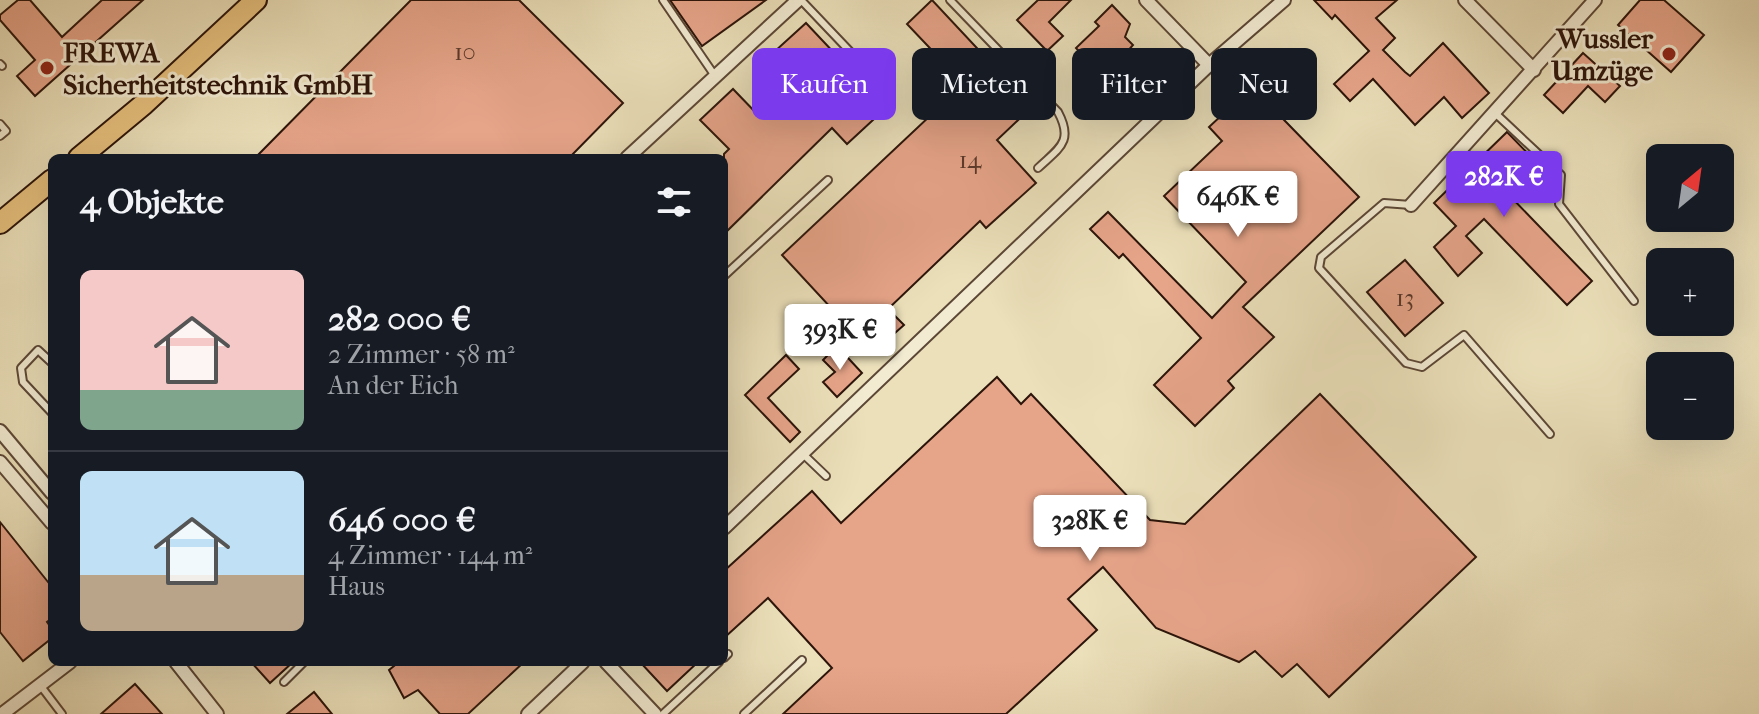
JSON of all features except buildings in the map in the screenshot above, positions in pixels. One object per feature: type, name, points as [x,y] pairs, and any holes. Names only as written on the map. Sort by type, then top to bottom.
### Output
[{"type":"main road","points":[[84,154],[144,104],[256,0]]},
{"type":"main road","points":[[0,223],[48,183]]},
{"type":"street","points":[[631,154],[800,0]]},
{"type":"street","points":[[1146,0],[1209,65]]},
{"type":"street","points":[[728,524],[1209,65],[1284,0]]},
{"type":"street","points":[[1465,0],[1534,70]]},
{"type":"street","points":[[1411,205],[1595,0]]},
{"type":"street","points":[[0,431],[48,488]]},
{"type":"street","points":[[0,462],[48,518]]},
{"type":"street","points":[[2,714],[65,666]]},
{"type":"street","points":[[179,666],[217,714]]},
{"type":"street","points":[[528,714],[579,666]]},
{"type":"street","points":[[610,666],[655,714]]},
{"type":"lane","points":[[663,0],[715,76]]},
{"type":"lane","points":[[800,0],[846,48]]},
{"type":"lane","points":[[950,0],[1058,112],[1066,128],[1064,143],[1038,168]]},
{"type":"lane","points":[[1495,113],[1561,175],[1559,204],[1634,301]]},
{"type":"lane","points":[[0,124],[6,131],[0,136]]},
{"type":"lane","points":[[728,272],[828,180]]},
{"type":"lane","points":[[1411,205],[1384,203],[1321,257],[1319,268],[1406,363],[1422,367],[1464,335],[1550,434]]},
{"type":"lane","points":[[48,359],[38,350],[21,368],[23,382],[48,409]]},
{"type":"lane","points":[[802,453],[826,476]]},
{"type":"lane","points":[[744,714],[802,660]]},
{"type":"lane","points":[[284,682],[300,666]]},
{"type":"lane","points":[[663,714],[715,666]]},
{"type":"lane","points":[[40,685],[62,714]]},
{"type":"place","name":"Wussler Umzüge","points":[[1669,54]]},
{"type":"place","name":"FREWA Sicherheitstechnik GmbH","points":[[47,68]]}]
